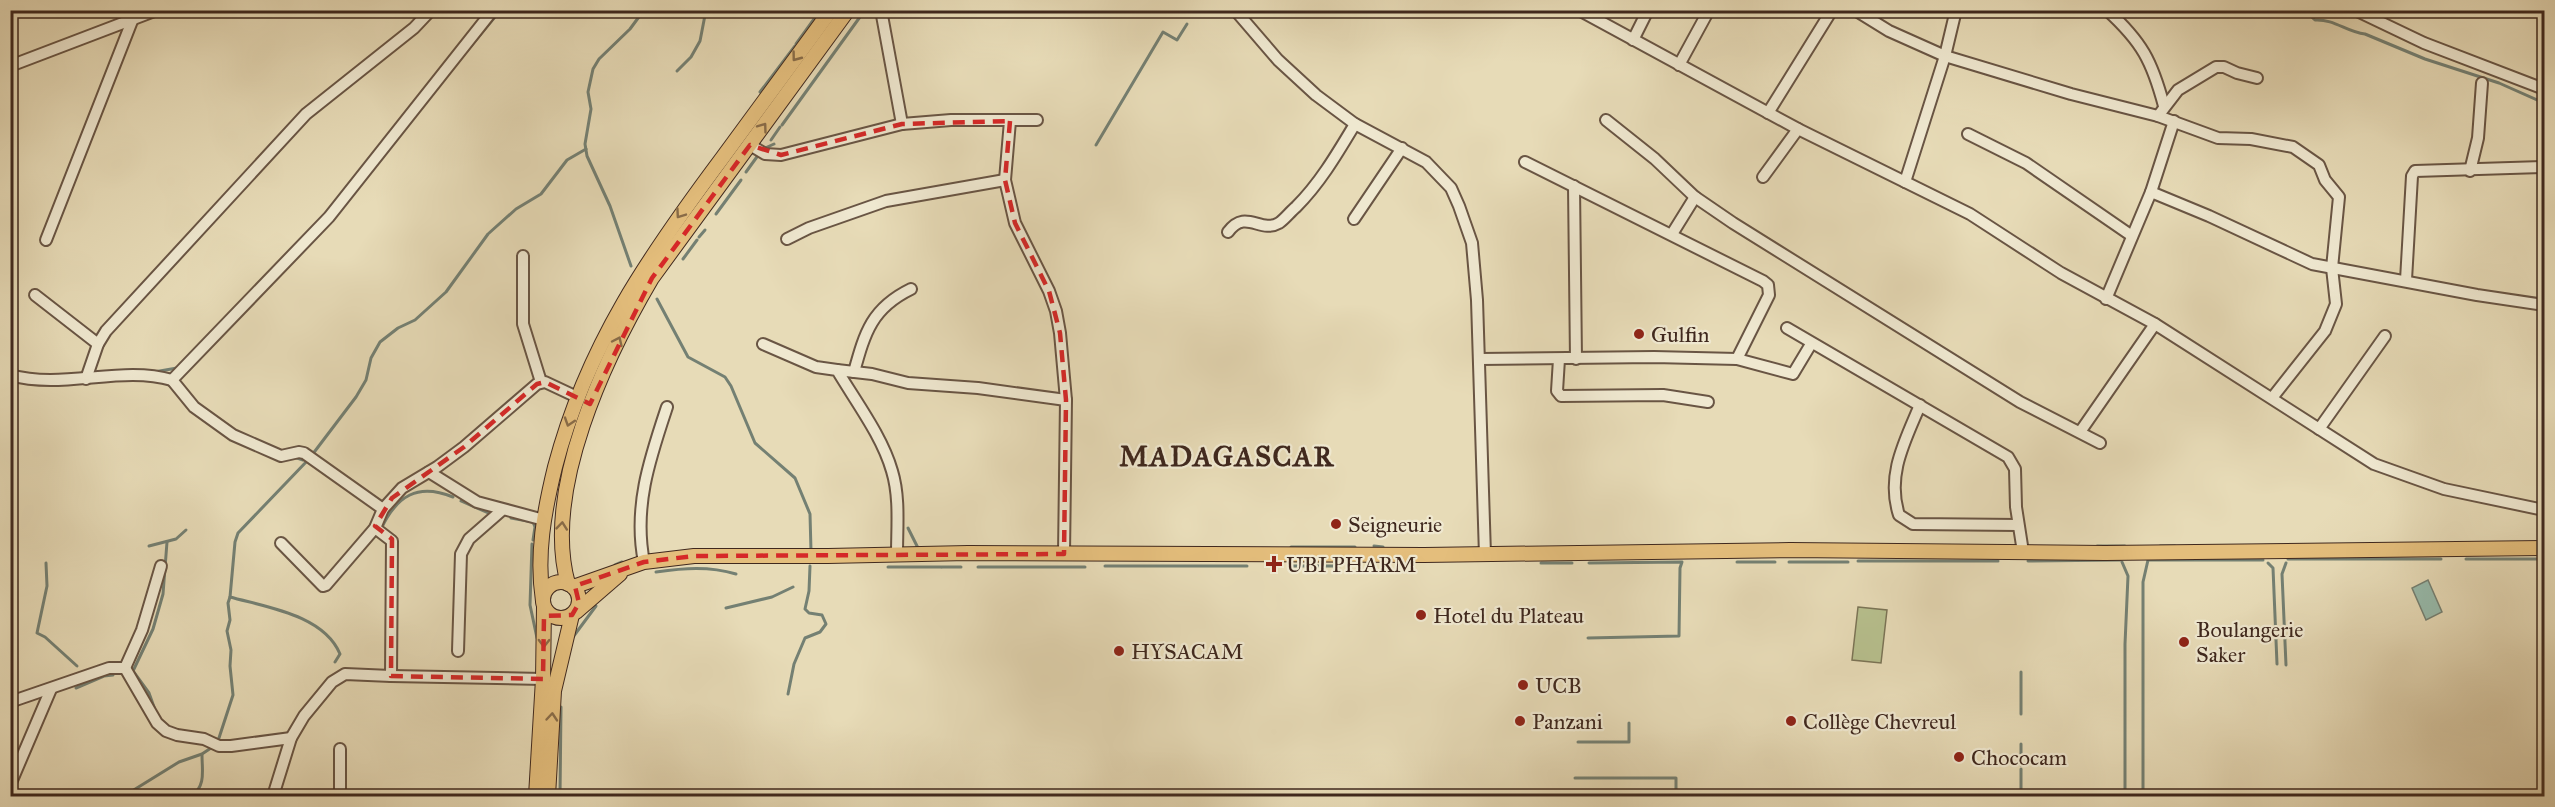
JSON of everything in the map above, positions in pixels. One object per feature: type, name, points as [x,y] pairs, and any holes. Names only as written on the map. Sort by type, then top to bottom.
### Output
[{"type":"main road","points":[[628,567],[573,614],[556,618],[544,604],[539,561],[544,520],[550,486],[576,397],[603,339],[637,277],[680,214],[831,10]]},
{"type":"main road","points":[[548,796],[549,742],[554,691],[573,614],[579,603],[577,591],[570,585],[561,555],[560,539],[567,489],[586,416],[599,381],[630,314],[652,278],[848,10]]},
{"type":"main road","points":[[550,486],[567,489]]},
{"type":"main road","points":[[536,796],[543,679],[544,596],[550,586],[556,583],[570,585],[644,562],[694,556],[897,554],[1485,555],[1790,550],[2544,548]]},
{"type":"street","points":[[10,66],[157,10]]},
{"type":"street","points":[[86,379],[98,345],[106,332],[306,114],[414,28],[431,10]]},
{"type":"street","points":[[172,380],[329,217],[493,10]]},
{"type":"street","points":[[881,10],[902,123]]},
{"type":"street","points":[[1235,10],[1278,60],[1316,95],[1355,124],[1426,162],[1451,188],[1467,225],[1473,254],[1480,359],[1485,555]]},
{"type":"street","points":[[1579,10],[1798,129],[1970,214],[2061,273],[2155,324],[2374,464],[2444,489],[2544,510]]},
{"type":"street","points":[[1633,40],[1648,10]]},
{"type":"street","points":[[1679,65],[1709,10]]},
{"type":"street","points":[[1768,113],[1832,10]]},
{"type":"street","points":[[1855,10],[1889,31],[1944,56],[2071,94],[2161,111],[2174,121],[2218,138],[2251,139],[2284,144],[2314,160],[2322,170],[2325,180],[2339,197],[2332,268],[2336,304],[2325,331],[2272,398]]},
{"type":"street","points":[[1905,182],[1956,10]]},
{"type":"street","points":[[2107,10],[2122,24],[2149,58],[2161,111]]},
{"type":"street","points":[[2355,10],[2424,43],[2544,89]]},
{"type":"street","points":[[46,240],[132,21]]},
{"type":"street","points":[[2161,111],[2183,86],[2216,67],[2220,66],[2257,78]]},
{"type":"street","points":[[2470,171],[2478,138],[2482,83]]},
{"type":"street","points":[[750,145],[765,154],[781,155],[902,123],[951,120],[1037,120]]},
{"type":"street","points":[[1010,120],[1005,180],[1015,223],[1049,291],[1056,311],[1066,400],[1064,554]]},
{"type":"street","points":[[1606,120],[1661,164],[1695,197],[1733,223],[2020,402],[2100,443]]},
{"type":"street","points":[[2106,299],[2151,192],[2174,121]]},
{"type":"street","points":[[1228,232],[1234,224],[1241,221],[1271,225],[1280,222],[1313,190],[1355,124]]},
{"type":"street","points":[[1763,177],[1798,129]]},
{"type":"street","points":[[1968,134],[2026,163],[2133,236]]},
{"type":"street","points":[[1354,219],[1402,148]]},
{"type":"street","points":[[1525,162],[1672,234],[1768,285],[1770,295],[1737,358]]},
{"type":"street","points":[[2406,280],[2412,176],[2415,171],[2544,168]]},
{"type":"street","points":[[787,239],[803,230],[886,201],[1005,180]]},
{"type":"street","points":[[1574,186],[1576,359]]},
{"type":"street","points":[[2151,192],[2209,216],[2303,261],[2477,295],[2544,305]]},
{"type":"street","points":[[1672,234],[1695,197]]},
{"type":"street","points":[[523,256],[523,324],[541,382]]},
{"type":"street","points":[[854,372],[868,328],[876,314],[891,300],[911,289]]},
{"type":"street","points":[[35,295],[98,345]]},
{"type":"street","points":[[2080,432],[2155,324]]},
{"type":"street","points":[[1787,328],[2008,457],[2013,462],[2023,550]]},
{"type":"street","points":[[2319,429],[2385,336]]},
{"type":"street","points":[[763,344],[816,367],[908,383],[978,388],[1066,400]]},
{"type":"street","points":[[1480,359],[1737,358],[1794,374],[1811,344]]},
{"type":"street","points":[[1559,359],[1557,392],[1561,396],[1663,395],[1708,402]]},
{"type":"street","points":[[837,370],[886,453],[893,474],[897,516],[897,554]]},
{"type":"street","points":[[10,375],[30,380],[148,375],[172,380],[194,407],[234,435],[281,456],[304,453],[383,509]]},
{"type":"street","points":[[280,543],[324,586],[375,528],[383,509],[402,488],[464,447],[541,382],[576,397]]},
{"type":"street","points":[[1920,405],[1895,466],[1895,494],[1899,514],[1913,524],[2019,530]]},
{"type":"street","points":[[644,562],[640,543],[642,492],[645,474],[667,407]]},
{"type":"street","points":[[429,472],[459,493],[501,510],[544,520]]},
{"type":"street","points":[[458,651],[461,554],[469,539],[501,510]]},
{"type":"street","points":[[375,528],[390,538],[392,545],[390,676]]},
{"type":"street","points":[[125,668],[142,630],[161,566]]},
{"type":"street","points":[[10,702],[109,668],[125,668]]},
{"type":"street","points":[[125,668],[157,723],[166,731],[204,739],[219,746],[291,738]]},
{"type":"street","points":[[273,796],[291,738],[303,716],[338,677],[352,674],[543,679]]},
{"type":"street","points":[[10,786],[51,689]]},
{"type":"street","points":[[340,749],[340,796]]},
{"type":"highlighted area","points":[[1010,121],[1005,180],[1015,223],[1049,291],[1060,333],[1066,400],[1064,554],[694,556],[644,562],[575,586],[579,603],[572,615],[544,616],[543,679],[391,676],[392,539],[375,526],[392,498],[464,447],[537,384],[545,382],[590,404],[652,278],[750,145],[781,155],[902,124]]},
{"type":"green space","points":[[1858,607],[1887,610],[1881,663],[1852,660]]},
{"type":"shaded area","points":[[2428,580],[2442,612],[2426,620],[2412,588]]},
{"type":"waterway","points":[[631,266],[610,206],[587,156],[585,144],[591,109],[588,92],[593,69],[599,59],[630,29],[644,10]]},
{"type":"waterway","points":[[677,71],[691,57],[700,41],[706,10]]},
{"type":"waterway","points":[[782,125],[865,10]]},
{"type":"waterway","points":[[2304,10],[2315,20],[2329,21],[2365,34],[2425,59],[2499,83],[2544,103]]},
{"type":"waterway","points":[[466,52],[499,12]]},
{"type":"waterway","points":[[796,44],[817,15]]},
{"type":"waterway","points":[[1096,145],[1163,32],[1177,40],[1187,24]]},
{"type":"waterway","points":[[760,92],[795,46]]},
{"type":"waterway","points":[[771,140],[780,127]]},
{"type":"waterway","points":[[763,149],[774,144]]},
{"type":"waterway","points":[[312,455],[356,397],[366,380],[371,358],[380,342],[398,328],[415,320],[446,292],[488,234],[516,209],[541,194],[567,160],[586,149]]},
{"type":"waterway","points":[[746,172],[759,154]]},
{"type":"waterway","points":[[716,214],[741,180]]},
{"type":"waterway","points":[[699,237],[705,230]]},
{"type":"waterway","points":[[683,259],[697,240]]},
{"type":"waterway","points":[[657,299],[688,357],[725,377],[755,443],[795,478],[810,514],[811,551]]},
{"type":"waterway","points":[[154,372],[177,368]]},
{"type":"waterway","points":[[294,457],[303,460]]},
{"type":"waterway","points":[[124,796],[179,762],[202,754],[217,744],[233,695],[231,650],[227,631],[230,620],[228,603],[235,542],[238,533],[308,460]]},
{"type":"waterway","points":[[381,529],[394,508],[410,495],[429,491],[453,497]]},
{"type":"waterway","points":[[461,501],[493,515]]},
{"type":"waterway","points":[[511,518],[533,522],[535,527],[533,540]]},
{"type":"waterway","points":[[908,528],[918,548]]},
{"type":"waterway","points":[[149,546],[176,539],[186,530]]},
{"type":"waterway","points":[[154,707],[149,693],[133,671],[153,629],[163,594],[167,542]]},
{"type":"waterway","points":[[532,544],[530,605],[537,638]]},
{"type":"waterway","points":[[1374,546],[1383,547]]},
{"type":"waterway","points":[[2097,546],[2125,546]]},
{"type":"waterway","points":[[2160,546],[2175,546]]},
{"type":"waterway","points":[[1291,547],[1355,547]]},
{"type":"waterway","points":[[2288,559],[2441,559]]},
{"type":"waterway","points":[[2466,559],[2544,559]]},
{"type":"waterway","points":[[2028,561],[2120,560]]},
{"type":"waterway","points":[[2143,796],[2143,582],[2148,560],[2263,560]]},
{"type":"waterway","points":[[1858,561],[1998,561]]},
{"type":"waterway","points":[[615,565],[622,562]]},
{"type":"waterway","points":[[1588,638],[1679,636],[1682,562],[1589,563]]},
{"type":"waterway","points":[[1737,562],[1775,562]]},
{"type":"waterway","points":[[1789,562],[1848,562]]},
{"type":"waterway","points":[[2122,562],[2128,576],[2125,644],[2125,796]]},
{"type":"waterway","points":[[46,563],[47,586],[37,633],[45,637],[77,666]]},
{"type":"waterway","points":[[1541,563],[1572,563]]},
{"type":"waterway","points":[[2268,563],[2273,568],[2277,664]]},
{"type":"waterway","points":[[2286,563],[2282,574],[2286,665]]},
{"type":"waterway","points":[[788,694],[794,664],[805,638],[820,632],[826,624],[822,615],[809,613],[805,609],[809,591],[810,566]]},
{"type":"waterway","points":[[1105,566],[1247,566]]},
{"type":"waterway","points":[[1291,566],[1339,566]]},
{"type":"waterway","points":[[888,567],[941,567]]},
{"type":"waterway","points":[[942,567],[961,567]]},
{"type":"waterway","points":[[978,567],[1085,567]]},
{"type":"waterway","points":[[656,572],[696,568],[736,574]]},
{"type":"waterway","points":[[726,608],[772,597],[793,587]]},
{"type":"waterway","points":[[230,597],[276,609],[308,621],[332,641],[340,654],[335,662]]},
{"type":"waterway","points":[[573,637],[596,606]]},
{"type":"waterway","points":[[2021,672],[2021,714]]},
{"type":"waterway","points":[[76,688],[104,676],[113,675]]},
{"type":"waterway","points":[[560,796],[561,707]]},
{"type":"waterway","points":[[1578,742],[1629,742],[1629,723]]},
{"type":"waterway","points":[[2021,744],[2021,765]]},
{"type":"waterway","points":[[192,796],[201,782],[202,755]]},
{"type":"waterway","points":[[2021,769],[2021,793]]},
{"type":"waterway","points":[[1575,778],[1676,778],[1676,796]]},
{"type":"place","name":"Gulfin","points":[[1639,334]]},
{"type":"place","name":"Seigneurie","points":[[1336,524]]},
{"type":"place","name":"UBI PHARM","points":[[1274,564]]},
{"type":"place","name":"Hotel du Plateau","points":[[1421,615]]},
{"type":"place","name":"Boulangerie Saker","points":[[2184,642]]},
{"type":"place","name":"HYSACAM","points":[[1119,651]]},
{"type":"place","name":"UCB","points":[[1523,685]]},
{"type":"place","name":"Panzani","points":[[1520,721]]},
{"type":"place","name":"Collège Chevreul","points":[[1791,721]]},
{"type":"place","name":"Chococam","points":[[1959,757]]},
{"type":"district","name":"MADAGASCAR","points":[[1227,456]]}]
